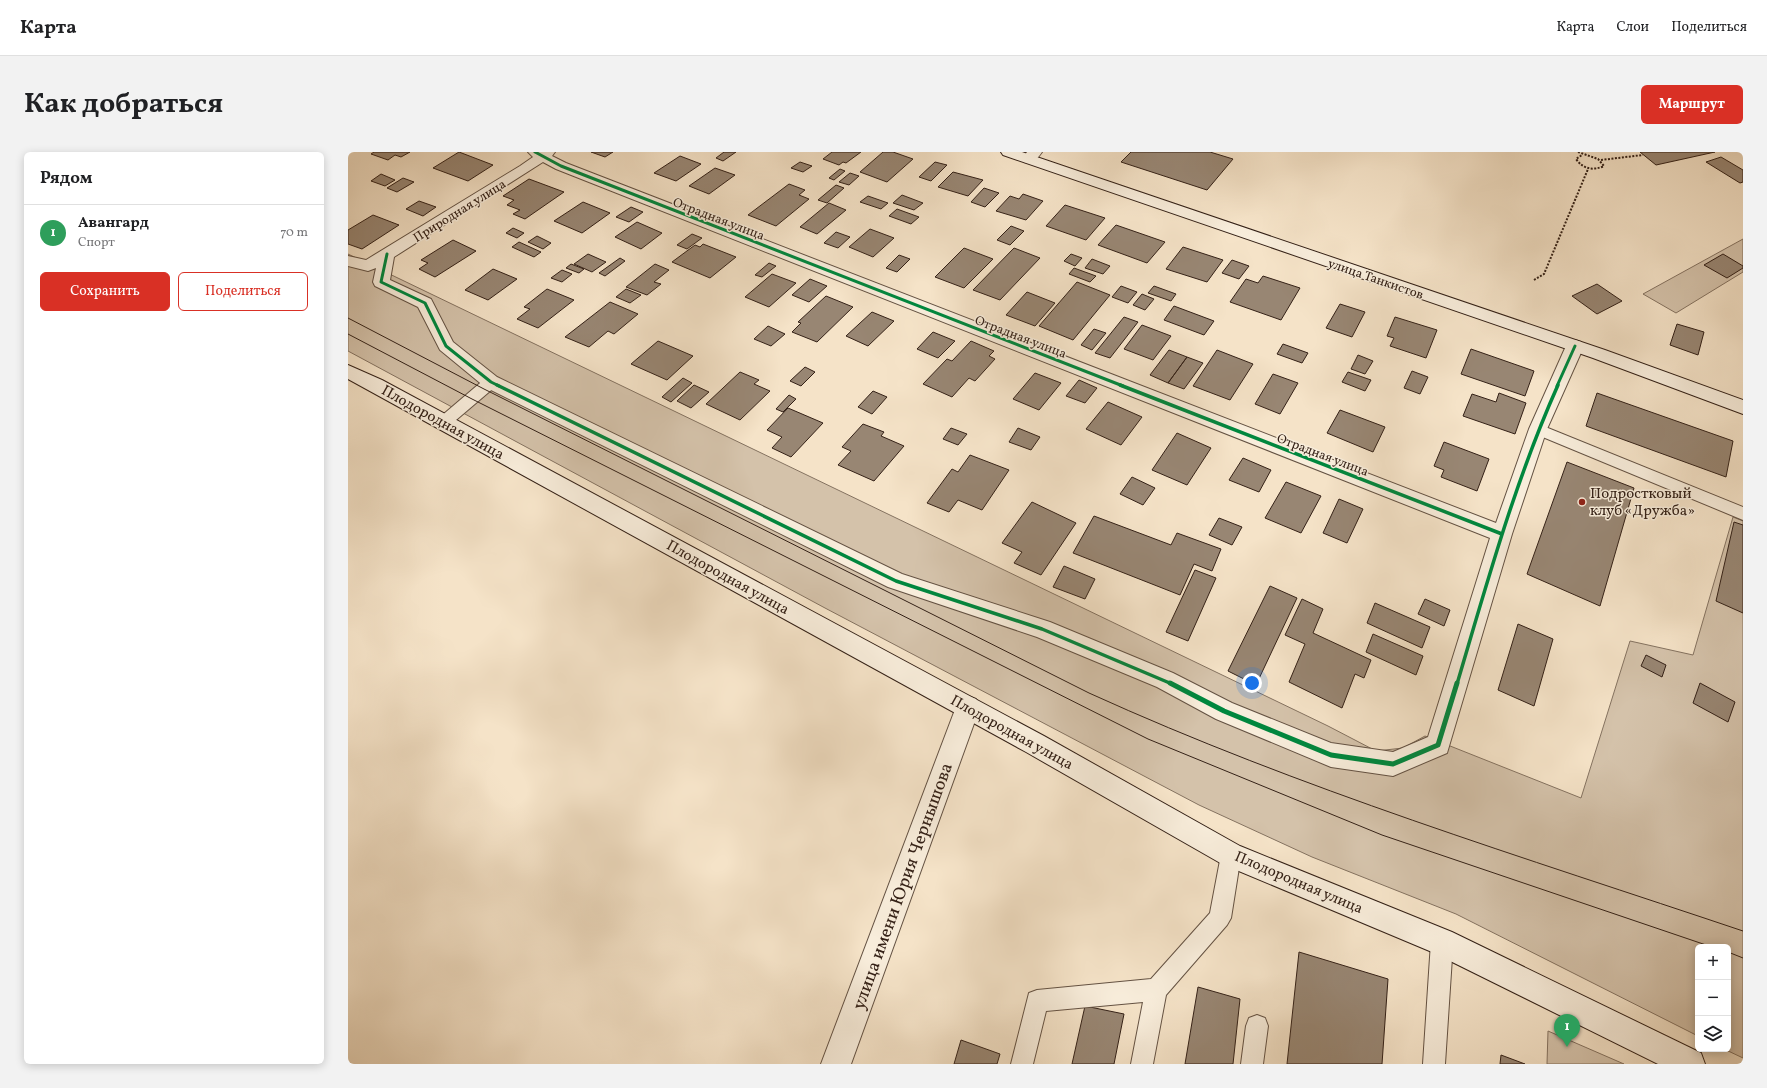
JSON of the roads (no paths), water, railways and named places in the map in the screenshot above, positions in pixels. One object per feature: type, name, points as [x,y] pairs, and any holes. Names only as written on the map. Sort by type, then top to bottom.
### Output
[{"type":"street","name":"улица Танкистов","points":[[1008,152],[1032,156],[1575,346],[1743,407]]},
{"type":"street","name":"Природная улица","points":[[348,261],[368,266],[524,169],[541,154]]},
{"type":"street","name":"Отрадная улица","points":[[541,154],[560,166],[1502,534]]},
{"type":"street","points":[[387,254],[382,282],[425,303],[446,346],[491,382],[896,581],[1042,629],[1165,680],[1224,711],[1331,755],[1393,764],[1438,745],[1502,534],[1538,429],[1575,346]]},
{"type":"street","name":"Плодородная улица","points":[[348,371],[968,708],[1231,855],[1442,942],[1690,1064]]},
{"type":"street","name":"улица имени Юрия Чернышова","points":[[836,1064],[968,708]]},
{"type":"lane","points":[[444,422],[491,382]]},
{"type":"lane","points":[[1538,429],[1743,514]]},
{"type":"lane","points":[[1142,1064],[1156,990],[1220,918],[1231,855]]},
{"type":"lane","points":[[1434,1064],[1442,942]]},
{"type":"lane","points":[[1022,1064],[1037,1001],[1156,990]]},
{"type":"lane","points":[[1252,1064],[1257,1026]]},
{"type":"tram line","points":[[348,318],[484,389],[1089,693],[1169,728],[1331,791],[1495,848],[1743,931]]},
{"type":"tram line","points":[[348,334],[472,399],[1148,739],[1382,835],[1703,944]]},
{"type":"tram line","points":[[1731,953],[1743,958]]},
{"type":"place","name":"Подростковый клуб «Дружба»","points":[[1582,502]]},
{"type":"place","name":"Авангард","points":[[1567,1047]]}]
